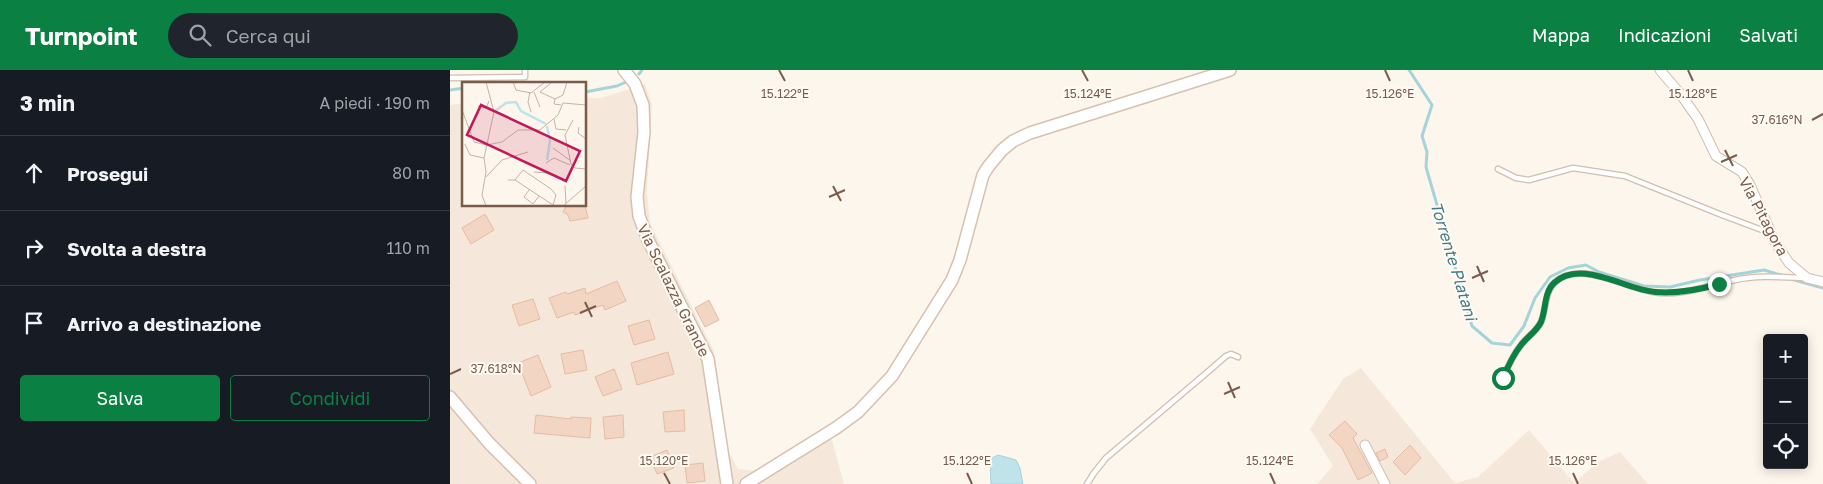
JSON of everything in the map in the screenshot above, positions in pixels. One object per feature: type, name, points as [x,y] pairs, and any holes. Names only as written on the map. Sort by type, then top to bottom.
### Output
[{"type":"street","name":"Via Scalazza Grande","points":[[624,70],[635,84],[643,105],[644,132],[637,197],[639,216],[648,240],[708,359],[727,484]]},
{"type":"street","points":[[746,484],[858,412],[892,376],[952,280],[960,260],[983,175],[1002,150],[1013,141],[1030,133],[1230,70]]},
{"type":"street","name":"Via Pitagora","points":[[1660,70],[1698,119],[1716,156],[1742,172],[1750,185],[1771,233],[1789,263],[1807,278],[1823,282]]},
{"type":"street","points":[[450,397],[489,443],[530,484]]},
{"type":"street","points":[[1366,445],[1385,484]]},
{"type":"lane","points":[[450,78],[525,77],[525,70]]},
{"type":"lane","points":[[1498,168],[1516,178],[1529,180],[1573,168],[1590,169],[1625,176],[1713,212],[1771,233]]},
{"type":"lane","points":[[1503,378],[1509,363],[1520,346],[1541,322],[1548,294],[1553,284],[1561,278],[1573,274],[1587,272],[1627,286],[1653,292],[1674,293],[1696,291],[1735,279],[1756,277],[1807,278]]},
{"type":"lane","points":[[1087,484],[1106,458],[1226,356],[1231,354],[1238,357]]},
{"type":"shaded area","points":[[645,84],[652,105],[647,191],[650,223],[714,351],[727,449],[738,469],[757,471],[828,425],[844,484],[450,484],[450,105],[462,103],[462,206],[586,206],[586,98],[601,98]]},
{"type":"shaded area","points":[[1361,368],[1455,483],[1478,477],[1529,430],[1574,483],[1598,462],[1620,452],[1648,484],[1317,484],[1333,466],[1310,429],[1343,379]]},
{"type":"water","points":[[998,455],[1016,460],[1020,468],[1023,484],[991,484],[990,459]]},
{"type":"building","points":[[566,206],[585,206],[588,218],[570,221],[568,215],[563,212]]},
{"type":"building","points":[[485,214],[494,230],[471,244],[462,228]]},
{"type":"building","points":[[617,281],[626,301],[605,310],[603,305],[575,315],[574,312],[557,318],[549,298],[585,288],[586,294]]},
{"type":"building","points":[[533,299],[540,319],[519,326],[512,305]]},
{"type":"building","points":[[709,300],[719,320],[705,327],[695,308]]},
{"type":"building","points":[[649,320],[655,339],[634,345],[628,326]]},
{"type":"building","points":[[583,350],[587,370],[565,374],[561,354]]},
{"type":"building","points":[[668,352],[674,374],[637,385],[631,363]]},
{"type":"building","points":[[538,355],[551,387],[531,396],[518,363]]},
{"type":"building","points":[[614,369],[622,389],[603,396],[595,377]]},
{"type":"building","points":[[684,410],[685,431],[665,432],[663,412]]},
{"type":"building","points":[[536,415],[571,419],[571,417],[591,418],[590,438],[534,433]]},
{"type":"building","points":[[623,415],[624,437],[605,439],[603,417]]},
{"type":"building","points":[[1345,421],[1357,434],[1353,438],[1372,473],[1358,480],[1342,448],[1329,435]]},
{"type":"building","points":[[1410,445],[1421,458],[1405,475],[1393,462]]},
{"type":"building","points":[[1385,449],[1388,457],[1380,461],[1376,453]]},
{"type":"building","points":[[667,450],[674,468],[657,474],[650,457]]},
{"type":"building","points":[[703,463],[705,481],[687,483],[685,465]]},
{"type":"waterway","name":"Torrente Platani","points":[[639,74],[642,70]]},
{"type":"waterway","name":"Torrente Platani","points":[[1409,70],[1432,105],[1422,136],[1427,152],[1426,167],[1472,326],[1492,343],[1510,345],[1524,326],[1535,298],[1550,277],[1568,268],[1586,265],[1599,272],[1644,286],[1670,287],[1700,280],[1764,270],[1781,275]]},
{"type":"waterway","points":[[586,92],[617,86],[626,82]]},
{"type":"waterway","points":[[450,90],[462,88]]},
{"type":"waterway","name":"Torrente Platani","points":[[1791,279],[1823,288]]},
{"type":"route","points":[[1503,378],[1509,363],[1520,346],[1541,322],[1548,294],[1553,284],[1561,278],[1587,272],[1627,286],[1653,292],[1674,293],[1696,291],[1719,284]]}]
